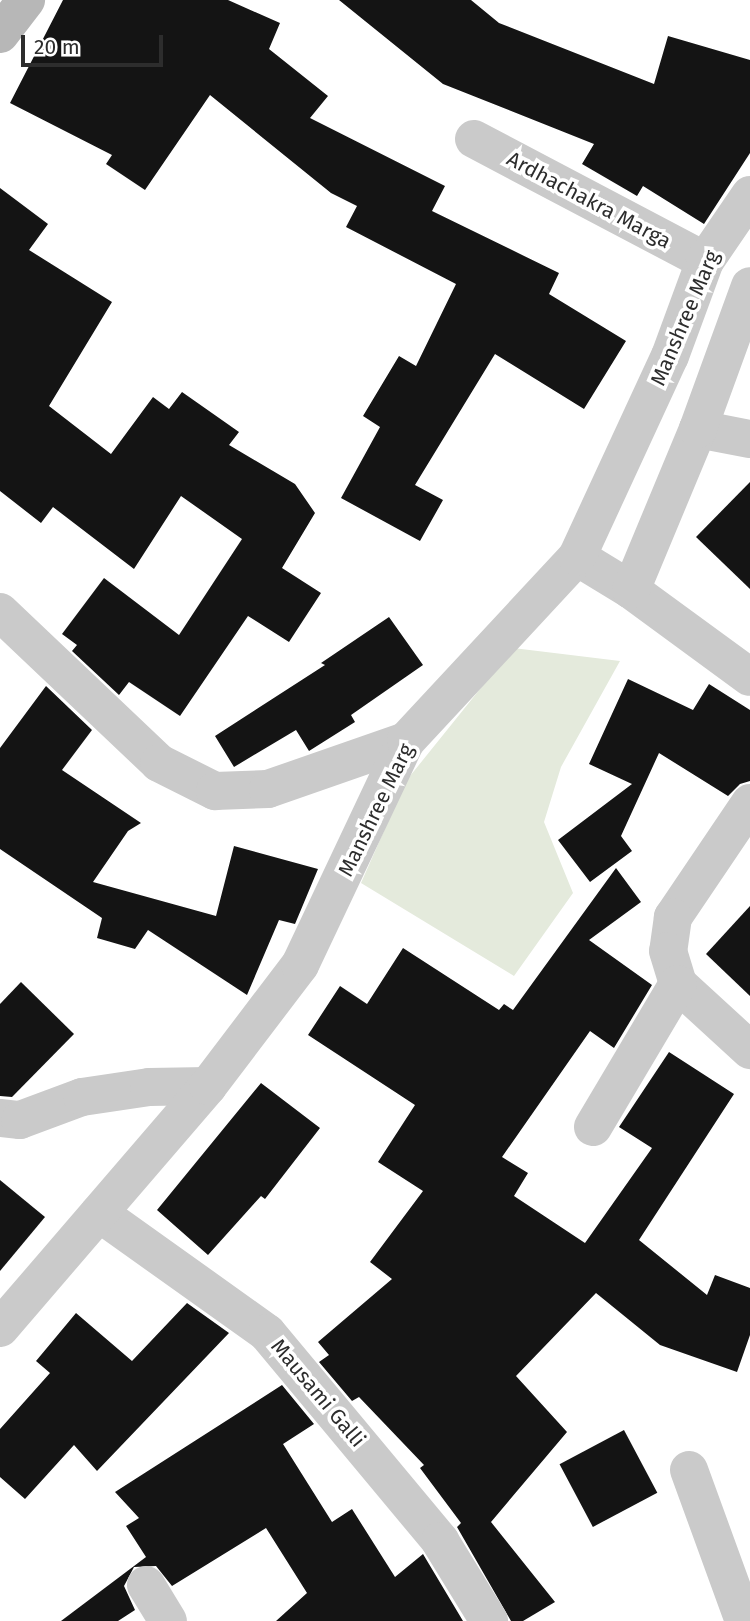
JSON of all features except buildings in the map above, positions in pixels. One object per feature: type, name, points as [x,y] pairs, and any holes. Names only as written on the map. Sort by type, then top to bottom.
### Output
[{"type":"main road","points":[[0,34],[26,0]]},
{"type":"street","name":"Ardhachakra Marga","points":[[474,139],[705,261]]},
{"type":"street","name":"Manshree Marg","points":[[0,1328],[208,1086],[300,965],[407,741],[577,557],[670,356],[705,261],[750,195]]},
{"type":"street","points":[[631,590],[698,429],[750,286]]},
{"type":"street","points":[[698,429],[750,439]]},
{"type":"street","points":[[577,557],[631,590],[750,677]]},
{"type":"street","points":[[0,612],[159,763],[215,791],[268,789],[407,741]]},
{"type":"street","points":[[750,803],[673,917],[668,951],[678,984],[750,1050]]},
{"type":"street","points":[[593,1127],[678,984]]},
{"type":"street","points":[[0,1118],[20,1120],[82,1097],[149,1087],[208,1086]]},
{"type":"street","name":"Mausami Galli","points":[[99,1213],[267,1333],[440,1541],[489,1621]]},
{"type":"street","points":[[689,1469],[744,1621]]},
{"type":"street","points":[[146,1585],[168,1621]]},
{"type":"shaded area","points":[[513,648],[620,661],[561,767],[544,822],[573,893],[514,976],[361,883],[406,781]]}]
